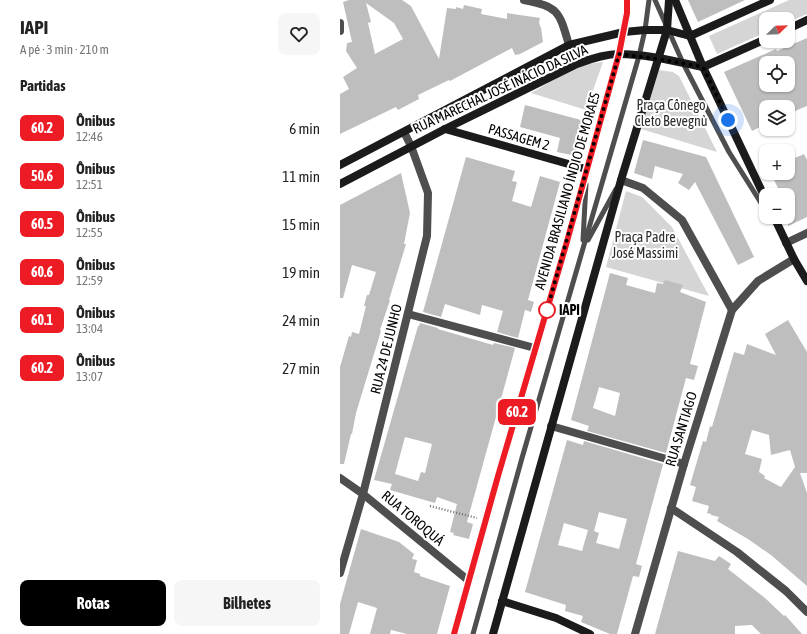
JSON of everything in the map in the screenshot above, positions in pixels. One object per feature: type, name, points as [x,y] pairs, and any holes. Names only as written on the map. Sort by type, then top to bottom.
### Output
[{"type":"main road","name":"AVENIDA BRASILIANO ÍNDIO DE MORAES","points":[[454,634],[619,54],[627,13],[627,0]]},
{"type":"main road","points":[[493,634],[621,180],[667,30],[669,0]]},
{"type":"main road","points":[[676,0],[703,67],[760,188]]},
{"type":"main road","points":[[690,36],[770,0]]},
{"type":"main road","points":[[795,26],[807,20]]},
{"type":"main road","name":"RUA MARECHAL JOSÉ INÁCIO DA SILVA","points":[[340,165],[568,45],[624,32],[645,30],[667,30],[690,36]]},
{"type":"main road","points":[[703,67],[759,42]]},
{"type":"main road","name":"RUA MARECHAL JOSÉ INÁCIO DA SILVA","points":[[340,184],[411,146],[591,58],[619,54],[703,67]]},
{"type":"main road","name":"PASSAGEM 2","points":[[445,129],[586,169]]},
{"type":"main road","points":[[777,224],[794,260],[807,281]]},
{"type":"main road","points":[[502,601],[556,618],[576,631],[590,634]]},
{"type":"street","points":[[524,0],[544,4],[556,11],[562,22],[568,45]]},
{"type":"street","points":[[340,23],[340,31]]},
{"type":"street","name":"RUA 24 DE JUNHO","points":[[340,573],[363,494],[427,236],[428,193],[411,146],[404,132]]},
{"type":"street","points":[[621,180],[643,188],[682,220],[732,310]]},
{"type":"street","points":[[786,243],[807,234]]},
{"type":"street","name":"RUA SANTIAGO","points":[[635,634],[684,464],[732,310],[758,281],[794,260]]},
{"type":"street","points":[[408,314],[535,348]]},
{"type":"street","points":[[551,426],[684,464]]},
{"type":"street","name":"RUA TOROQUÁ","points":[[340,478],[363,494],[469,581]]},
{"type":"street","points":[[671,508],[737,552],[786,591],[807,612]]},
{"type":"lane","points":[[473,634],[520,466],[639,56],[650,0]]},
{"type":"lane","points":[[655,0],[667,30],[683,63],[729,152],[759,200]]},
{"type":"lane","points":[[583,250],[586,169]]},
{"type":"lane","points":[[583,250],[621,180]]},
{"type":"lane","points":[[774,224],[786,243]]},
{"type":"path","points":[[430,506],[486,521]]},
{"type":"green space","points":[[789,0],[807,0],[807,14],[795,19],[795,12],[762,12]]},
{"type":"green space","points":[[759,14],[759,35],[717,54],[709,36]]},
{"type":"green space","points":[[603,62],[586,110],[531,93],[575,69],[593,63]]},
{"type":"green space","name":"Praça Cônego Cleto Bevegnù","points":[[659,70],[673,72],[679,76],[717,152],[641,129]]},
{"type":"green space","name":"Praça Padre José Massimi","points":[[626,191],[642,197],[672,227],[709,296],[606,267]]},
{"type":"building","points":[[349,0],[402,0],[411,6],[439,59],[447,8],[456,9],[456,7],[463,9],[464,5],[482,9],[481,14],[507,19],[507,13],[540,18],[539,23],[543,42],[515,55],[512,48],[450,81],[449,80],[418,95],[419,99],[398,110],[396,107],[340,134],[340,94],[349,89],[343,77],[357,68],[346,51],[347,43],[352,42],[343,2]],"holes":[[[366,3],[394,23],[403,39],[375,54],[368,23],[371,22]]]},
{"type":"building","points":[[688,0],[745,0],[698,22]]},
{"type":"building","points":[[807,38],[807,106],[795,111],[795,100],[759,100],[759,128],[752,131],[724,72],[759,57],[759,92],[795,92],[795,56],[760,56],[776,49],[777,51],[784,48],[795,48],[795,43]]},
{"type":"building","points":[[525,105],[581,120],[583,124],[576,156],[557,152],[560,138],[520,127]]},
{"type":"building","points":[[643,140],[706,157],[754,257],[738,265],[695,182],[689,190],[678,183],[683,174],[655,166],[652,179],[634,173]]},
{"type":"building","points":[[804,154],[807,160],[807,217],[795,223],[795,188],[778,188],[774,180],[795,180],[795,158]]},
{"type":"building","points":[[466,157],[515,171],[512,181],[517,182],[512,201],[531,207],[540,176],[560,182],[528,300],[534,302],[531,312],[525,310],[518,338],[497,332],[503,311],[482,305],[480,315],[445,304],[441,317],[423,312]]},
{"type":"building","points":[[401,173],[410,213],[404,244],[406,244],[356,413],[344,464],[340,464],[340,367],[349,336],[351,337],[352,332],[359,334],[366,306],[364,306],[367,295],[369,295],[376,272],[352,265],[343,298],[340,298],[340,205]]},
{"type":"building","points":[[610,273],[628,278],[626,285],[655,293],[657,283],[663,284],[665,280],[683,285],[680,292],[706,302],[690,364],[698,366],[694,380],[686,378],[666,453],[587,431],[589,426],[571,420]],"holes":[[[599,387],[620,393],[615,416],[593,408]]]},
{"type":"building","points":[[788,320],[807,352],[807,473],[800,473],[807,493],[807,586],[771,555],[748,539],[717,521],[719,517],[707,513],[709,506],[692,501],[696,487],[690,485],[703,441],[706,442],[710,426],[712,427],[734,352],[744,355],[747,344],[776,355],[765,334]],"holes":[[[752,430],[769,435],[771,455],[790,450],[795,467],[781,487],[764,478],[765,476],[759,472],[762,459],[745,454]]]},
{"type":"building","points":[[420,323],[493,345],[494,343],[515,348],[467,522],[473,524],[469,539],[453,535],[454,533],[450,532],[457,504],[437,497],[435,503],[390,490],[392,484],[374,480]],"holes":[[[405,437],[432,444],[425,473],[421,472],[418,481],[395,474]]]},
{"type":"building","points":[[567,440],[583,445],[584,441],[663,464],[636,564],[642,566],[639,577],[633,576],[617,634],[610,634],[581,622],[583,616],[565,611],[566,605],[525,592]],"holes":[[[599,512],[627,519],[619,549],[596,543],[599,533],[594,531]],[[564,523],[588,530],[582,551],[558,545]]]},
{"type":"building","points":[[361,529],[399,542],[414,554],[412,559],[417,560],[414,572],[420,574],[420,576],[450,586],[437,634],[407,634],[391,630],[390,634],[370,634],[377,608],[358,602],[349,634],[340,634],[340,604]]},
{"type":"building","points":[[678,551],[715,561],[719,556],[731,564],[728,569],[765,598],[784,616],[785,615],[802,634],[761,634],[752,625],[735,626],[735,634],[655,634]]},
{"type":"bus line","name":"60.2","points":[[454,634],[498,476],[566,245],[619,54],[627,13],[627,0]]},
{"type":"place","name":"IAPI","points":[[547,310]]},
{"type":"route","points":[[547,310],[619,54],[703,67],[728,120]]}]
